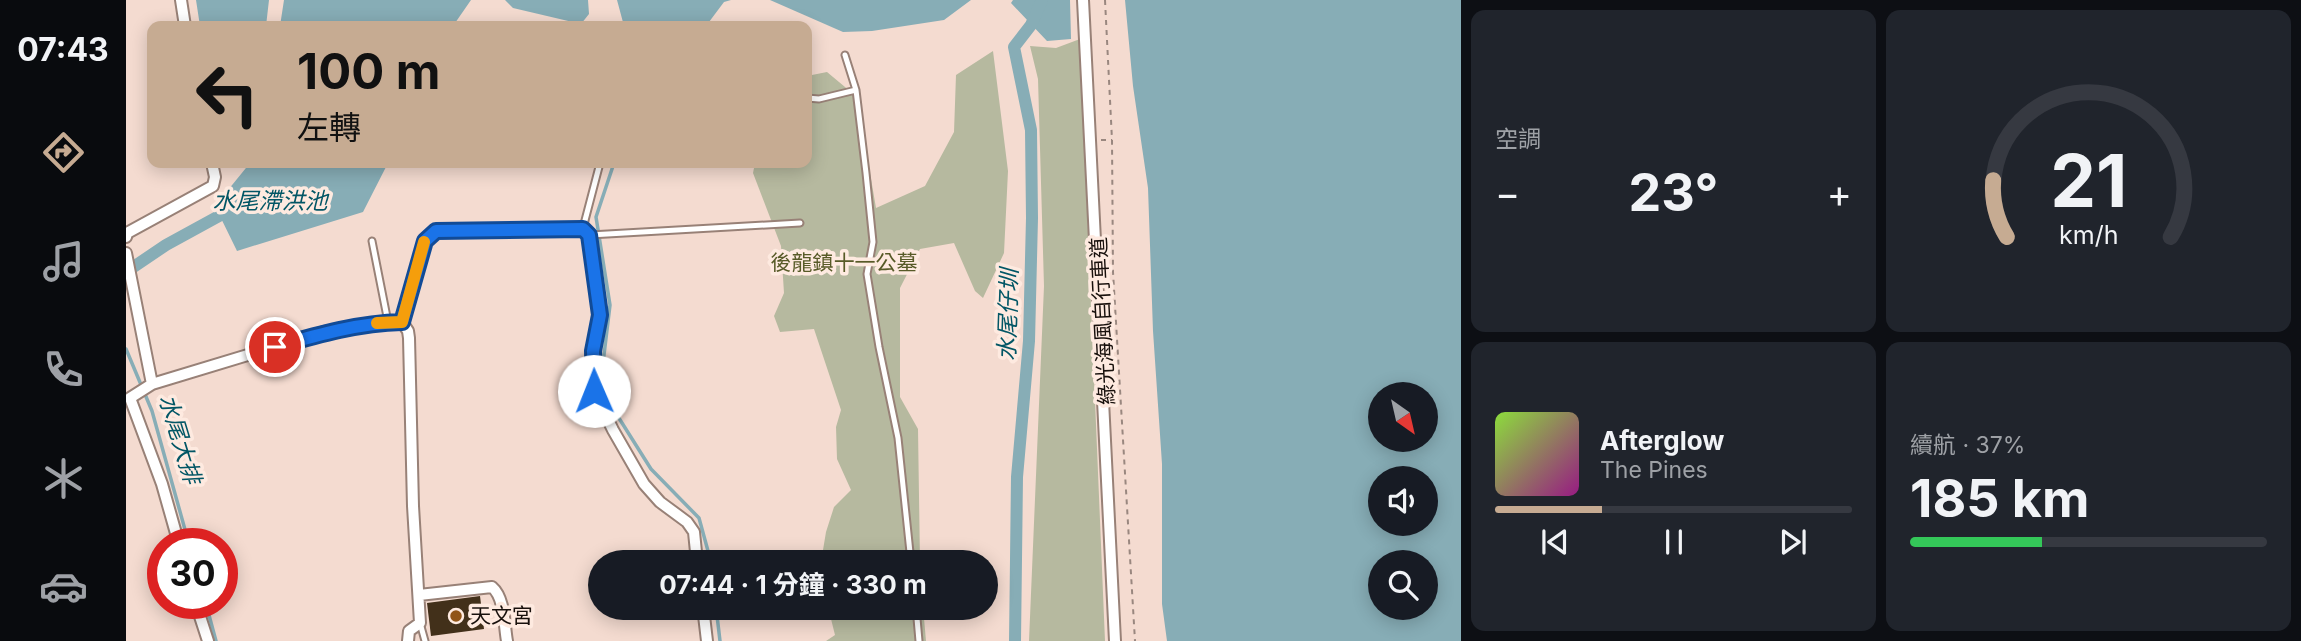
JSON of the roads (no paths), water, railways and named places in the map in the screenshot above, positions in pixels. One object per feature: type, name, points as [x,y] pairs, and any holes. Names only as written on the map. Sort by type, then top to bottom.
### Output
[{"type":"street","points":[[181,0],[184,21]]},
{"type":"street","points":[[1083,0],[1115,641]]},
{"type":"street","points":[[126,236],[127,233],[214,186],[213,168]]},
{"type":"street","points":[[408,641],[409,631],[420,622],[413,506],[409,338],[402,322],[425,241],[436,231],[589,233],[600,315],[593,351],[594,391],[644,484],[660,502],[687,522],[694,532],[696,550]]},
{"type":"street","points":[[126,253],[135,295],[146,388]]},
{"type":"street","points":[[174,528],[162,484],[130,398],[146,388],[324,332],[402,322]]},
{"type":"street","points":[[418,594],[492,587],[500,598],[507,641]]},
{"type":"street","points":[[201,619],[208,641]]},
{"type":"street","points":[[705,620],[707,641]]},
{"type":"lane","points":[[845,55],[856,90],[873,242],[867,274],[881,360],[898,438],[910,550]]},
{"type":"lane","points":[[812,98],[856,90]]},
{"type":"lane","points":[[599,168],[589,233],[800,223]]},
{"type":"lane","points":[[372,241],[388,322]]},
{"type":"lane","points":[[917,620],[919,641]]},
{"type":"lane","points":[[420,622],[425,641]]},
{"type":"water","points":[[196,0],[269,0],[267,21],[199,21]]},
{"type":"water","points":[[284,0],[471,0],[456,21],[281,21]]},
{"type":"water","points":[[505,0],[588,0],[589,14],[583,21],[568,21],[513,8]]},
{"type":"water","points":[[617,0],[731,0],[724,2],[710,21],[623,21]]},
{"type":"water","points":[[770,0],[971,0],[944,20],[872,31],[843,32]]},
{"type":"water","points":[[1013,0],[1070,0],[1071,39],[1047,41],[1011,3]]},
{"type":"water","points":[[1125,0],[1461,0],[1461,641],[1167,641],[1162,604],[1162,464],[1153,331],[1148,188],[1133,86]]},
{"type":"water","name":"水尾滯洪池","points":[[246,168],[385,168],[363,212],[237,251],[215,206]]},
{"type":"waterway","name":"水尾仔圳","points":[[1015,641],[1017,477],[1029,341],[1032,218],[1031,130],[1014,47],[1031,25],[1042,0]]},
{"type":"waterway","points":[[612,168],[596,217],[610,305],[600,388],[651,469],[699,518],[708,550]]},
{"type":"waterway","name":"水尾大排","points":[[126,272],[166,245],[219,216],[231,205]]},
{"type":"waterway","name":"水尾大排","points":[[126,349],[152,411],[185,528]]},
{"type":"waterway","name":"水尾大排","points":[[210,619],[216,641]]},
{"type":"waterway","points":[[718,620],[720,641]]},
{"type":"place","name":"天文宮","points":[[456,616]]},
{"type":"park label","name":"後龍鎮十一公墓","points":[[844,263]]}]
